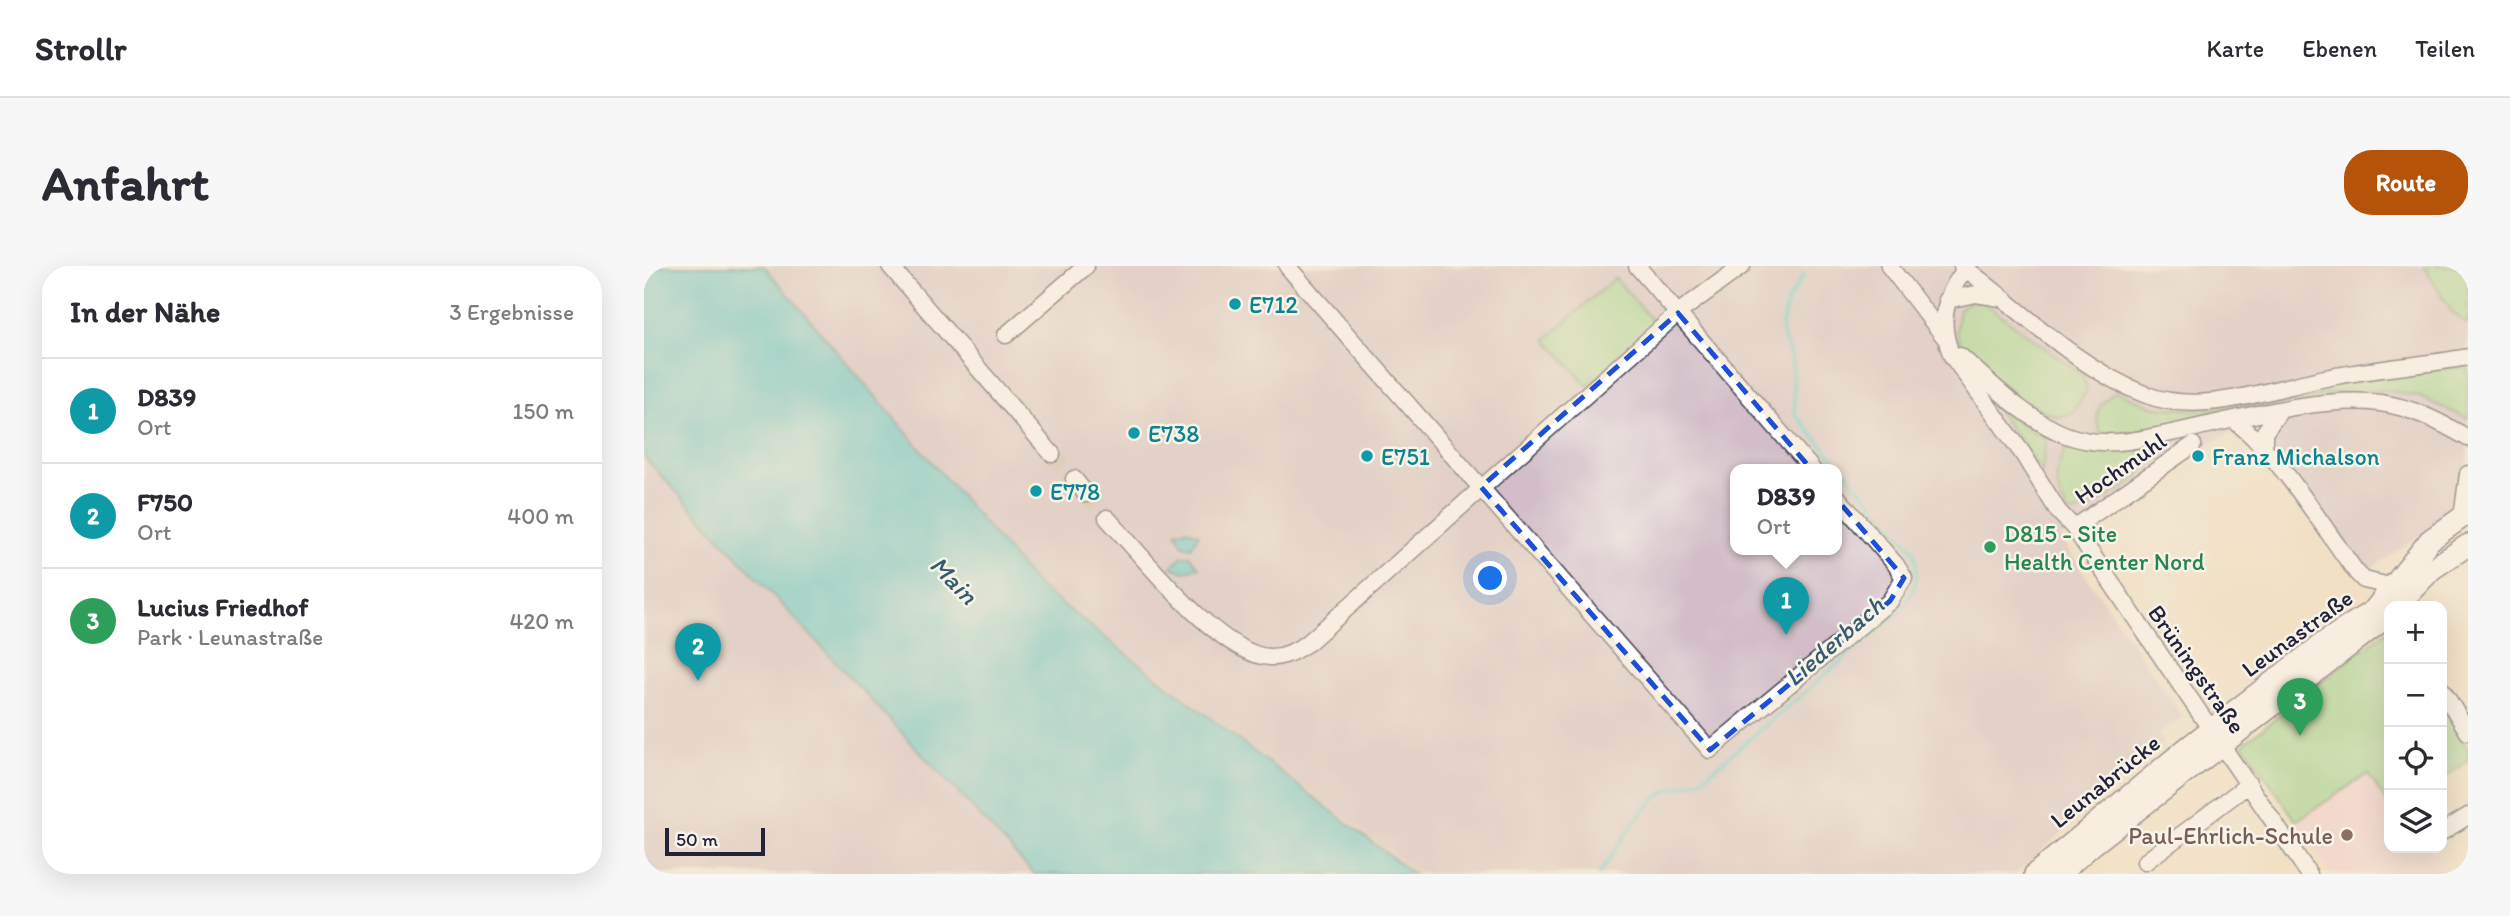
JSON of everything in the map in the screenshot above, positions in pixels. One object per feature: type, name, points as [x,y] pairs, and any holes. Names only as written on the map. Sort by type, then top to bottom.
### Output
[{"type":"main road","name":"Leunastraße","points":[[2396,601],[2430,540],[2465,515]]},
{"type":"main road","name":"Leunastraße","points":[[2397,601],[2432,569],[2468,545]]},
{"type":"main road","name":"Leunastraße","points":[[2216,737],[2384,611]]},
{"type":"main road","name":"Leunabrücke","points":[[2035,874],[2061,866],[2216,737]]},
{"type":"street","points":[[890,266],[1052,454]]},
{"type":"street","points":[[1006,335],[1086,266]]},
{"type":"street","points":[[1287,266],[1710,750],[1890,601],[1900,587],[1904,578],[1896,565],[1842,503]]},
{"type":"street","points":[[1637,266],[1808,464]]},
{"type":"street","points":[[1107,517],[1187,606],[1231,641],[1257,655],[1287,655],[1309,642],[1678,313],[1742,266]]},
{"type":"street","points":[[1889,266],[1960,355],[2036,420],[2066,435],[2124,443],[2279,412],[2336,403],[2379,402],[2416,412],[2468,438]]},
{"type":"street","points":[[1944,337],[1947,300],[1964,267],[2094,369],[2128,388],[2164,401],[2213,401],[2336,376],[2468,357]]},
{"type":"street","points":[[1947,300],[1976,294],[2004,298]]},
{"type":"street","name":"Brüningstraße","points":[[1944,337],[1952,356],[2023,454],[2058,511],[2074,528],[2309,874]]},
{"type":"street","points":[[2264,451],[2264,433],[2279,412]]},
{"type":"street","points":[[2234,420],[2264,451],[2364,580],[2392,601]]},
{"type":"street","name":"Hochmuhl","points":[[2074,528],[2193,445]]},
{"type":"street","points":[[2465,515],[2468,474]]},
{"type":"street","points":[[1074,479],[1086,494]]},
{"type":"street","points":[[2447,698],[2468,732]]},
{"type":"street","points":[[2145,862],[2249,784]]},
{"type":"street","points":[[2447,829],[2468,816]]},
{"type":"highlighted area","points":[[1678,313],[1904,578],[1890,601],[1710,750],[1481,487]]},
{"type":"shaded area","points":[[765,266],[2468,266],[2468,503],[2360,576],[2251,419],[2060,538],[2183,718],[2159,734],[2163,743],[2015,874],[1418,874],[1038,584]]},
{"type":"shaded area","points":[[644,458],[767,588],[1032,874],[644,874]]},
{"type":"shaded area","name":"Paul-Ehrlich-Schule","points":[[2368,774],[2384,798],[2384,853],[2436,853],[2449,874],[2330,874],[2296,821]]},
{"type":"green space","points":[[2424,266],[2468,266],[2468,324],[2453,314]]},
{"type":"green space","points":[[1615,278],[1656,325],[1588,386],[1546,339]]},
{"type":"green space","points":[[1981,301],[2083,375],[2087,390],[2073,413],[2057,417],[2025,402],[1962,348],[1956,330],[1959,309],[1969,302]]},
{"type":"green space","points":[[2468,366],[2468,419],[2420,397],[2384,390],[2341,392],[2133,433],[2100,433],[2098,426],[2099,409],[2116,391],[2154,407],[2203,410],[2388,374]]},
{"type":"green space","points":[[1993,404],[2046,437],[2042,472]]},
{"type":"green space","points":[[2067,447],[2139,450],[2144,460],[2143,468],[2130,483],[2108,497],[2086,509],[2069,513],[2060,496],[2057,480],[2059,464]]},
{"type":"green space","points":[[2384,633],[2384,798],[2368,774],[2296,821],[2243,744]]},
{"type":"green space","points":[[2447,713],[2468,749],[2468,761],[2447,776]]},
{"type":"water","name":"Main","points":[[644,266],[764,266],[1037,585],[1414,874],[1034,874],[644,457]]},
{"type":"water","points":[[1186,529],[1199,534],[1191,547],[1183,545],[1176,532]]},
{"type":"water","points":[[1182,556],[1190,556],[1199,567],[1184,572],[1172,567]]},
{"type":"waterway","name":"Liederbach","points":[[1804,275],[1788,300],[1781,330],[1792,361],[1795,414],[1838,464]]},
{"type":"waterway","name":"Liederbach","points":[[1599,874],[1629,830],[1656,799],[1668,790],[1701,780],[1898,613],[1909,598],[1917,569],[1914,551],[1842,468]]},
{"type":"tunnel","points":[[1052,454],[1074,479]]},
{"type":"tunnel","points":[[1086,494],[1107,518]]},
{"type":"place","name":"E712","points":[[1235,304]]},
{"type":"place","name":"E738","points":[[1134,433]]},
{"type":"place","name":"E751","points":[[1367,456]]},
{"type":"place","name":"Franz Michalson","points":[[2198,456]]},
{"type":"place","name":"E778","points":[[1036,491]]},
{"type":"place","name":"D815 - Site Health Center Nord","points":[[1990,547]]},
{"type":"place","name":"D839","points":[[1786,635]]},
{"type":"place","name":"F750","points":[[698,681]]},
{"type":"place","name":"Lucius Friedhof","points":[[2300,736]]},
{"type":"place","name":"Paul-Ehrlich-Schule","points":[[2347,835]]}]
